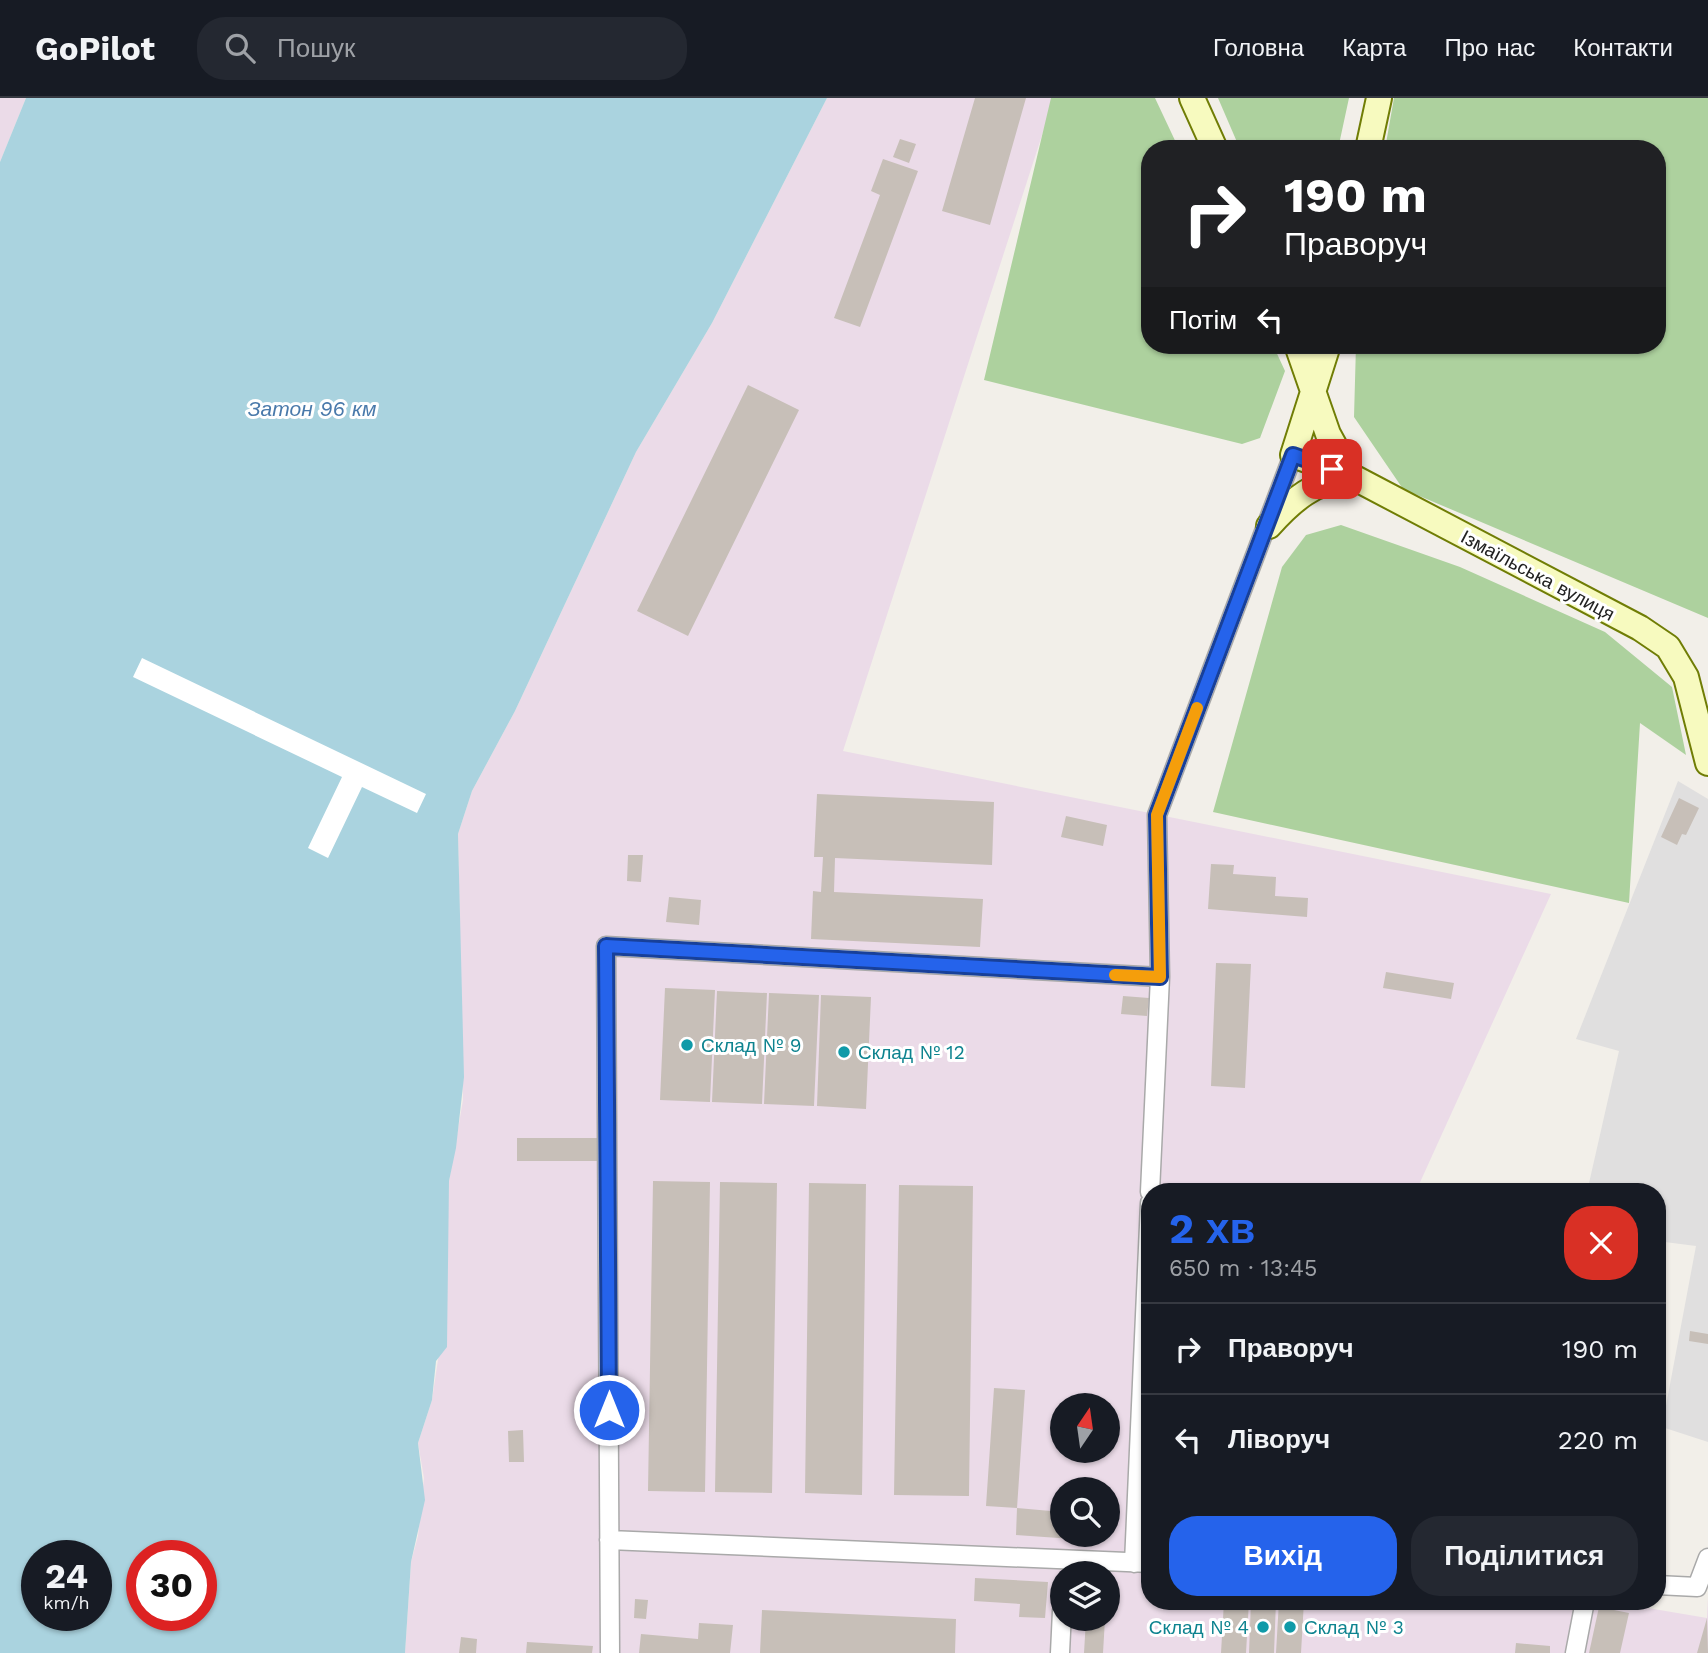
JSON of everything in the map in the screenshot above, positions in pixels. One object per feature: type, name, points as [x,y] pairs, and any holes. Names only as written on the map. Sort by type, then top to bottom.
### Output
[{"type":"street","points":[[1192,98],[1211,140]]},
{"type":"street","points":[[1370,140],[1378,98]]},
{"type":"street","points":[[1269,526],[1307,489],[1329,480],[1351,476],[1328,434],[1300,354]]},
{"type":"street","points":[[1150,1183],[1160,977],[1157,815],[1269,526],[1325,354]]},
{"type":"street","name":"Ізмаїльська вулиця","points":[[1293,455],[1351,476],[1640,628],[1668,647],[1686,677],[1708,763]]},
{"type":"street","points":[[610,1653],[606,946],[1160,977]]},
{"type":"street","points":[[610,1540],[1050,1565]]},
{"type":"street","points":[[1666,1585],[1697,1587],[1708,1558]]},
{"type":"street","points":[[1120,1564],[1141,1563]]},
{"type":"street","points":[[1575,1653],[1583,1610]]},
{"type":"street","points":[[1060,1653],[1061,1631]]},
{"type":"shaded area","points":[[0,98],[26,98],[0,162]]},
{"type":"shaded area","points":[[827,98],[1054,98],[843,751],[1551,894],[1420,1183],[1141,1183],[1141,1610],[1660,1610],[1707,1618],[1708,1598],[1708,1653],[405,1653],[411,1562],[418,1536],[424,1478],[418,1443],[432,1400],[439,1353],[449,1181],[463,1100],[458,834],[472,791],[515,711],[636,452],[712,323]]},
{"type":"shaded area","points":[[1678,781],[1708,799],[1708,1442],[1666,1428],[1666,1406],[1696,1246],[1666,1242],[1666,1183],[1589,1183],[1619,1051],[1576,1039]]},
{"type":"green space","points":[[1051,98],[1155,98],[1175,140],[1141,140],[1141,354],[1277,354],[1285,371],[1260,438],[1242,444],[984,380]]},
{"type":"green space","points":[[1218,98],[1349,98],[1340,140],[1236,140]]},
{"type":"green space","points":[[1394,98],[1708,98],[1708,618],[1403,489],[1354,417],[1356,354],[1666,354],[1666,140],[1387,140]]},
{"type":"green space","points":[[1341,525],[1460,567],[1605,632],[1672,687],[1686,755],[1640,723],[1629,903],[1213,812],[1282,567],[1306,535]]},
{"type":"water","name":"Затон 96 км","points":[[26,98],[827,98],[712,323],[636,452],[515,711],[472,791],[458,834],[464,1077],[456,1148],[449,1181],[447,1347],[436,1361],[432,1400],[418,1443],[425,1500],[411,1562],[405,1653],[0,1653],[0,162]]},
{"type":"pier","points":[[142,658],[426,794],[417,813],[362,787],[328,858],[308,848],[342,777],[133,677]]},
{"type":"building","points":[[975,98],[1026,98],[990,225],[942,211]]},
{"type":"building","points":[[900,139],[916,144],[909,163],[893,157]]},
{"type":"building","points":[[883,159],[918,171],[860,327],[834,318],[880,195],[871,191]]},
{"type":"building","points":[[748,385],[799,410],[688,636],[637,611]]},
{"type":"building","points":[[817,794],[994,802],[992,865],[835,858],[834,892],[983,899],[980,947],[811,939],[813,891],[821,892],[823,857],[814,857]]},
{"type":"building","points":[[1679,798],[1699,808],[1686,835],[1682,834],[1677,845],[1661,837]]},
{"type":"building","points":[[1066,816],[1107,825],[1103,846],[1061,837]]},
{"type":"building","points":[[628,855],[643,855],[641,882],[627,881]]},
{"type":"building","points":[[1211,864],[1234,865],[1233,874],[1276,877],[1275,896],[1308,898],[1307,917],[1208,909]]},
{"type":"building","points":[[669,897],[701,900],[699,925],[666,922]]},
{"type":"building","points":[[1216,963],[1251,964],[1245,1088],[1211,1086]]},
{"type":"building","points":[[1386,972],[1454,983],[1451,999],[1383,988]]},
{"type":"building","name":"Склад № 9","points":[[665,988],[715,990],[710,1102],[660,1100]]},
{"type":"building","points":[[717,991],[767,993],[762,1104],[712,1102]]},
{"type":"building","points":[[769,993],[819,995],[814,1106],[764,1104]]},
{"type":"building","name":"Склад № 12","points":[[821,995],[871,997],[866,1109],[817,1106]]},
{"type":"building","points":[[1123,996],[1149,998],[1147,1016],[1121,1014]]},
{"type":"building","points":[[517,1138],[597,1138],[597,1161],[517,1161]]},
{"type":"building","points":[[653,1181],[710,1182],[705,1492],[648,1491]]},
{"type":"building","points":[[720,1182],[777,1183],[772,1493],[715,1492]]},
{"type":"building","points":[[809,1183],[866,1184],[862,1495],[805,1493]]},
{"type":"building","points":[[899,1185],[973,1186],[969,1496],[894,1495]]},
{"type":"building","points":[[1690,1331],[1708,1334],[1708,1344],[1689,1341]]},
{"type":"building","points":[[994,1388],[1025,1390],[1017,1508],[986,1506]]},
{"type":"building","points":[[523,1430],[524,1462],[509,1462],[508,1431]]},
{"type":"building","points":[[1017,1508],[1050,1511],[1050,1537],[1016,1535]]},
{"type":"building","points":[[975,1578],[1048,1582],[1045,1618],[1019,1617],[1020,1604],[974,1601]]},
{"type":"building","points":[[635,1599],[648,1600],[646,1619],[634,1618]]},
{"type":"building","points":[[762,1610],[956,1619],[955,1653],[760,1653]]},
{"type":"building","points":[[1223,1610],[1248,1610],[1246,1653],[1221,1653]]},
{"type":"building","name":"Склад № 4","points":[[1251,1610],[1276,1610],[1274,1653],[1249,1653]]},
{"type":"building","name":"Склад № 3","points":[[1278,1610],[1303,1610],[1301,1653],[1276,1653]]},
{"type":"building","points":[[1598,1610],[1629,1613],[1620,1653],[1589,1653]]},
{"type":"building","points":[[1707,1618],[1708,1653],[1697,1653]]},
{"type":"building","points":[[699,1623],[733,1625],[730,1653],[639,1653],[641,1634],[698,1639]]},
{"type":"building","points":[[1085,1631],[1104,1631],[1103,1653],[1084,1653]]},
{"type":"building","points":[[461,1637],[477,1639],[476,1653],[459,1653]]},
{"type":"building","points":[[527,1642],[593,1646],[592,1653],[526,1653]]},
{"type":"building","points":[[1516,1643],[1550,1646],[1550,1653],[1515,1653]]},
{"type":"slow traffic","points":[[1115,975],[1160,977],[1157,815],[1197,708]]},
{"type":"place","name":"Склад № 9","points":[[687,1045]]},
{"type":"place","name":"Склад № 12","points":[[844,1052]]},
{"type":"place","name":"Склад № 4","points":[[1263,1627]]},
{"type":"place","name":"Склад № 3","points":[[1290,1627]]},
{"type":"route","points":[[609,1410],[606,946],[1160,977],[1157,815],[1269,526],[1293,455],[1332,469]]}]
